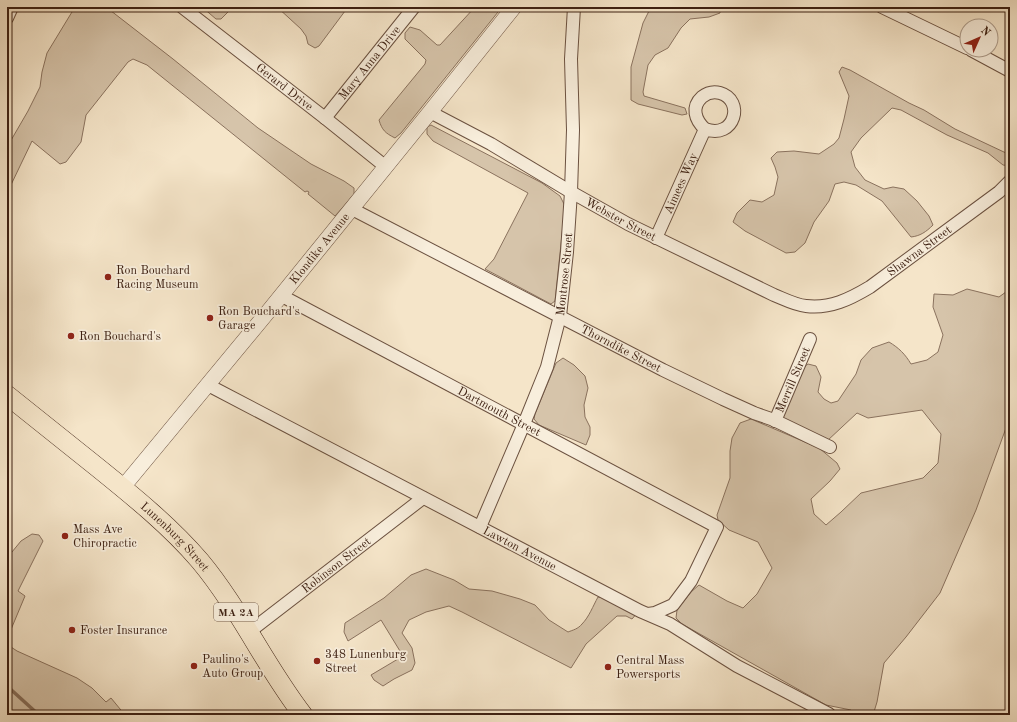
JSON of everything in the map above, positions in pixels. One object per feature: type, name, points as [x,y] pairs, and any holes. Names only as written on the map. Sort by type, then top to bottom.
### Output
[{"type":"main road","name":"Lunenburg Street","points":[[7,395],[123,487],[174,533],[199,560],[223,591],[284,688],[303,715]]},
{"type":"street","points":[[7,18],[12,7]]},
{"type":"street","name":"Gerard Drive","points":[[182,7],[326,118],[386,167]]},
{"type":"street","name":"Mary Anna Drive","points":[[326,118],[414,7]]},
{"type":"street","name":"Klondike Avenue","points":[[123,487],[282,296],[514,7]]},
{"type":"street","name":"Montrose Street","points":[[480,527],[547,367],[560,316],[567,252],[571,192],[573,130],[571,59],[574,7]]},
{"type":"street","points":[[882,7],[959,44]]},
{"type":"street","points":[[987,58],[1010,70]]},
{"type":"street","name":"Webster Street","points":[[430,112],[491,144],[571,192],[656,238],[774,295],[805,306],[820,306]]},
{"type":"street","name":"Aimees Way","points":[[656,238],[705,129]]},
{"type":"street","name":"Shawna Street","points":[[820,306],[832,305],[857,295],[999,192],[1010,181]]},
{"type":"street","name":"Thorndike Street","points":[[352,209],[692,384],[830,447]]},
{"type":"street","name":"Dartmouth Street","points":[[282,296],[717,527],[691,581],[673,605],[655,613],[648,614]]},
{"type":"street","name":"Merrill Street","points":[[775,421],[810,339]]},
{"type":"street","name":"Lawton Avenue","points":[[208,385],[423,498],[670,624],[737,666],[829,714]]},
{"type":"street","name":"Robinson Street","points":[[249,632],[423,498]]},
{"type":"shaded area","points":[[75,7],[106,7],[258,128],[311,164],[344,181],[354,188],[354,194],[335,216],[308,194],[309,192],[305,192],[147,65],[133,59],[128,62],[86,115],[81,142],[66,162],[60,164],[32,141],[9,189],[7,189],[7,149],[40,87],[47,53]]},
{"type":"shaded area","points":[[202,7],[233,7],[221,19],[216,19]]},
{"type":"shaded area","points":[[277,7],[348,7],[319,46],[315,48],[308,44],[306,36],[301,29]]},
{"type":"shaded area","points":[[475,7],[502,7],[401,133],[395,138],[384,131],[379,120],[425,64],[426,60],[405,39],[405,33],[410,27],[420,30],[437,45],[440,45]]},
{"type":"shaded area","points":[[651,7],[720,7],[720,13],[709,17],[690,19],[681,28],[668,48],[655,55],[648,65],[643,92],[644,96],[685,108],[687,114],[682,115],[638,104],[631,100],[631,67],[643,23]]},
{"type":"shaded area","points":[[842,67],[924,110],[955,129],[1006,153],[1010,156],[1010,166],[1003,165],[988,153],[947,135],[901,110],[892,108],[861,138],[851,152],[855,167],[865,180],[884,189],[893,187],[904,189],[917,201],[929,216],[933,225],[928,230],[920,235],[911,237],[882,201],[856,185],[844,182],[835,184],[829,201],[814,222],[805,243],[795,252],[786,253],[745,231],[733,222],[737,213],[750,200],[762,202],[774,195],[778,177],[771,158],[777,152],[794,151],[819,154],[834,144],[839,138],[849,96],[839,72]]},
{"type":"shaded area","points":[[431,125],[542,183],[560,196],[565,206],[555,301],[551,304],[485,269],[494,259],[528,193],[433,141],[427,134],[427,127]]},
{"type":"shaded area","points":[[967,289],[999,297],[1010,289],[1010,421],[1006,428],[976,510],[940,593],[884,663],[877,702],[873,715],[855,715],[851,710],[826,705],[682,624],[676,618],[677,610],[691,592],[699,585],[727,601],[743,608],[757,594],[772,568],[758,542],[729,530],[718,520],[717,515],[730,478],[730,451],[732,438],[740,423],[751,419],[819,448],[837,463],[840,469],[811,499],[814,514],[826,525],[861,493],[923,478],[938,463],[941,434],[922,410],[868,418],[857,413],[827,441],[781,417],[801,369],[808,364],[816,366],[821,377],[818,392],[824,399],[831,403],[838,401],[856,374],[861,360],[872,348],[889,342],[902,352],[911,364],[927,360],[938,352],[943,335],[933,307],[934,294],[953,295]]},
{"type":"shaded area","points":[[563,358],[574,365],[585,376],[588,388],[584,405],[585,417],[590,427],[590,435],[586,445],[539,425],[534,419],[556,363]]},
{"type":"shaded area","points":[[32,534],[39,535],[43,541],[18,591],[25,596],[7,639],[7,558],[21,541]]},
{"type":"shaded area","points":[[426,569],[454,580],[469,589],[492,591],[535,605],[549,620],[568,632],[580,626],[589,615],[598,597],[605,598],[638,612],[632,619],[626,616],[617,616],[586,644],[571,668],[449,606],[426,612],[409,620],[402,633],[412,648],[415,663],[412,670],[383,686],[374,680],[371,675],[403,656],[381,620],[348,641],[344,632],[345,623],[384,598],[411,575]]},
{"type":"shaded area","points":[[7,639],[8,645],[17,651],[77,678],[92,688],[106,702],[111,698],[125,715],[7,715]]},
{"type":"waterway","points":[[7,686],[39,715]]},
{"type":"place","name":"Ron Bouchard Racing Museum","points":[[108,277]]},
{"type":"place","name":"Ron Bouchard's Garage","points":[[210,318]]},
{"type":"place","name":"Ron Bouchard's","points":[[71,336]]},
{"type":"place","name":"Mass Ave Chiropractic","points":[[65,536]]},
{"type":"place","name":"Foster Insurance","points":[[72,630]]},
{"type":"place","name":"348 Lunenburg Street","points":[[317,661]]},
{"type":"place","name":"Paulino's Auto Group","points":[[194,666]]},
{"type":"place","name":"Central Mass Powersports","points":[[608,667]]}]
